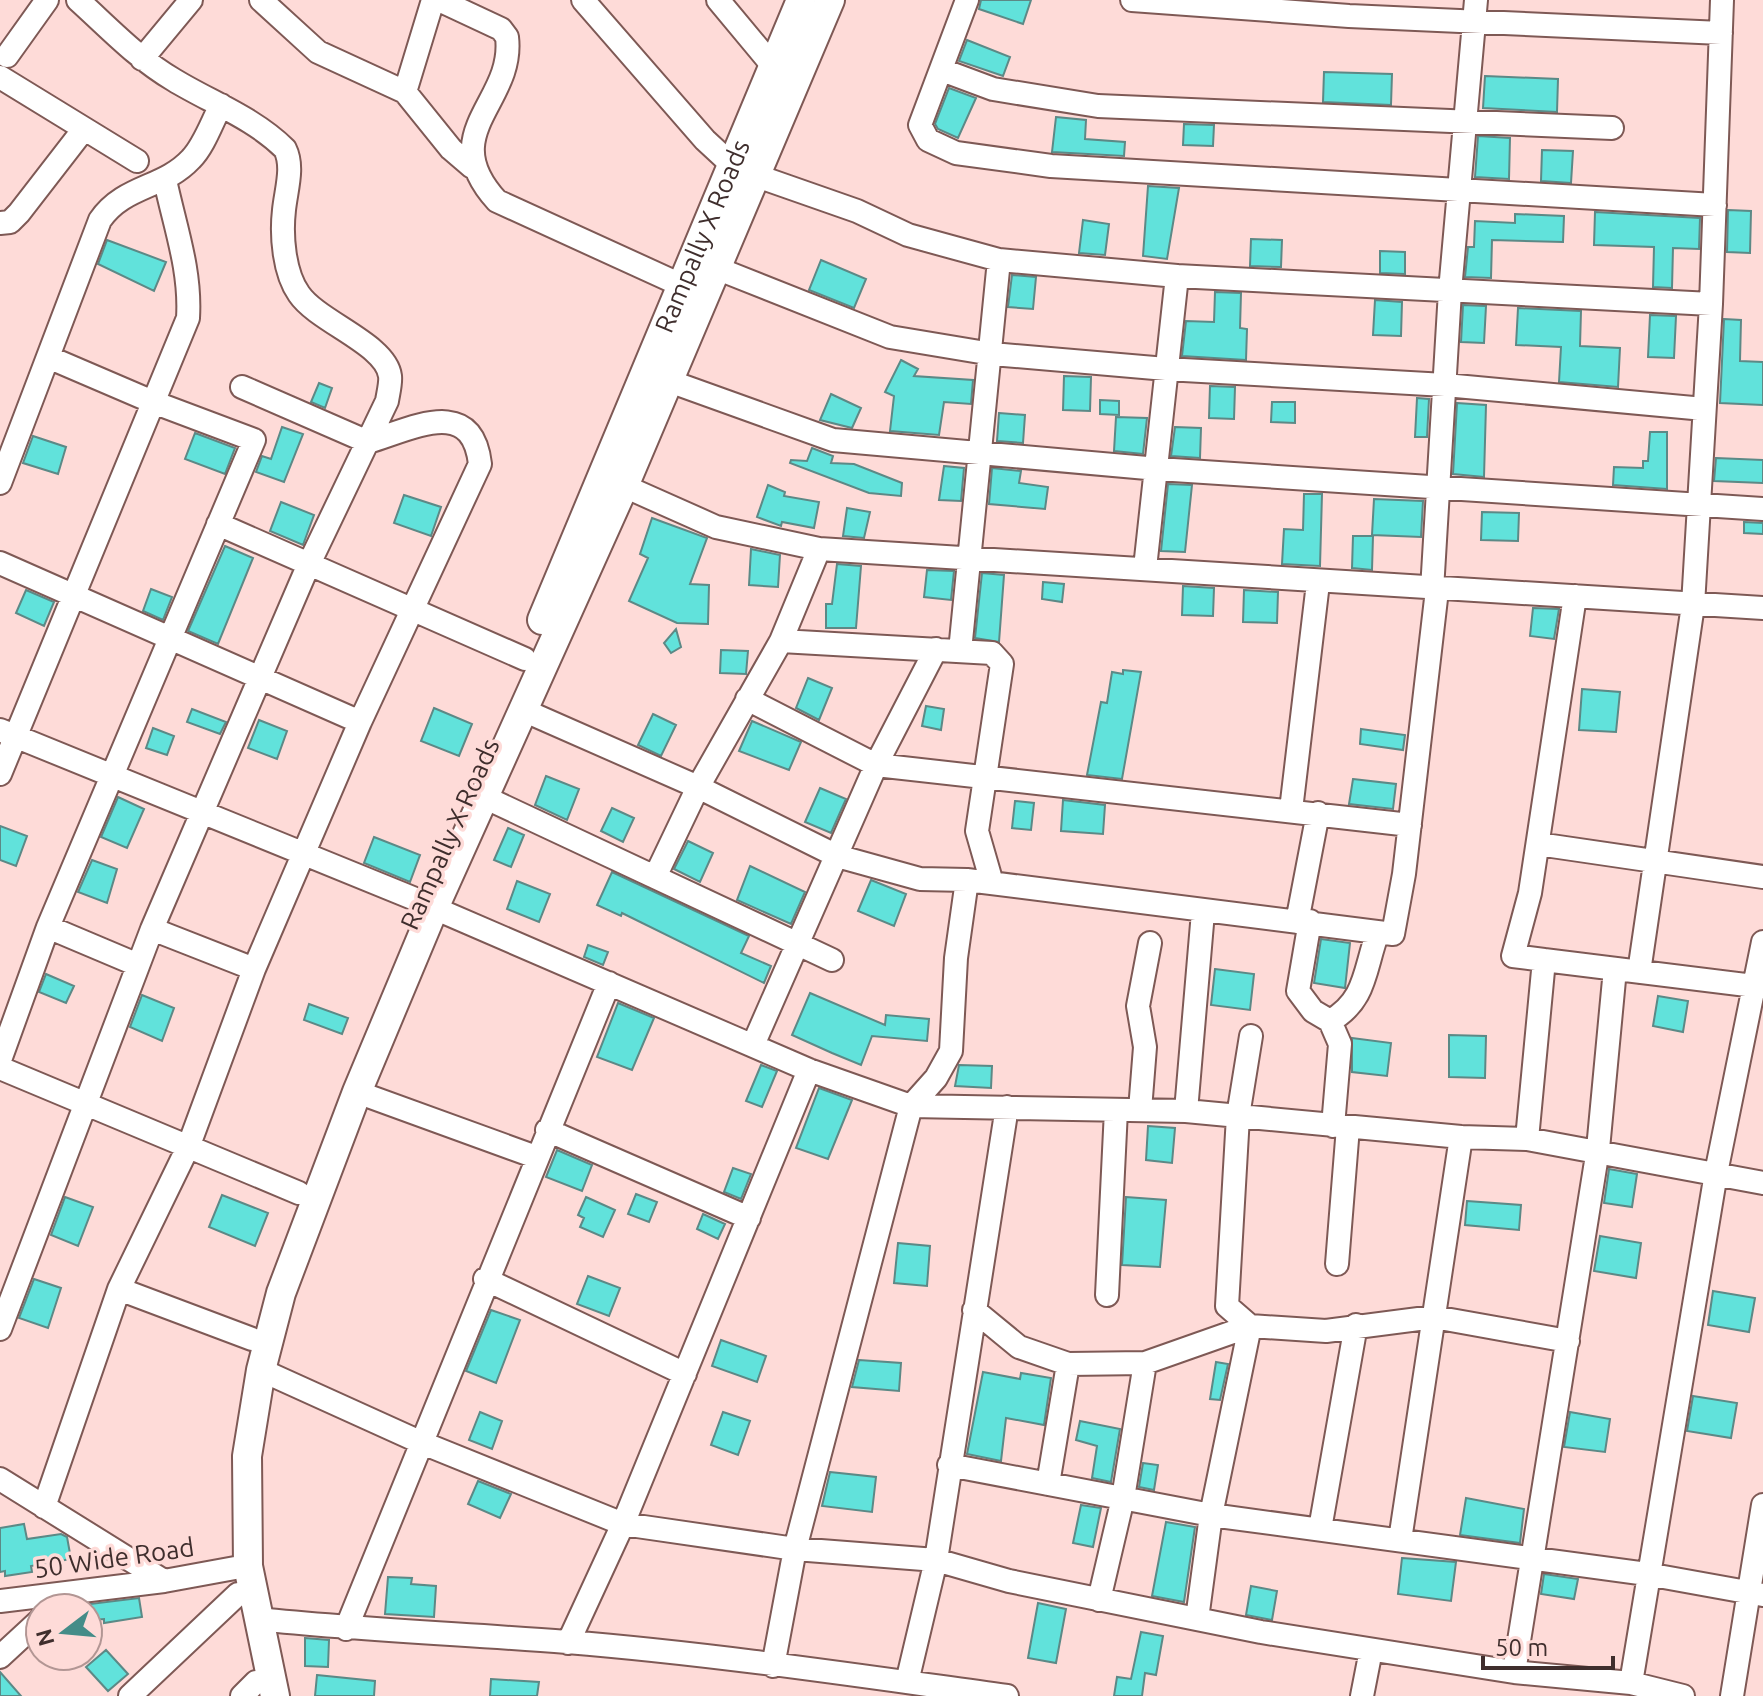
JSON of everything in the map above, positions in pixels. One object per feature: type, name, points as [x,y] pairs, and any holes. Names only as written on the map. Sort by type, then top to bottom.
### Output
[{"type":"main road","name":"Rampally X Roads","points":[[258,1693],[236,1581],[230,1482],[235,1420],[252,1339],[299,1193],[352,1058],[427,904],[525,659],[679,324],[681,285],[744,170],[773,66],[801,0]]},
{"type":"main road","points":[[258,1693],[258,1619],[248,1566],[247,1456],[261,1370],[281,1293],[427,904],[484,797],[624,486],[669,381],[679,324],[716,268],[744,170],[830,0]]},
{"type":"street","points":[[47,0],[4,67],[84,129],[137,161]]},
{"type":"street","points":[[0,1329],[152,929],[308,566],[387,401],[390,376],[382,359],[313,310],[297,293],[285,260],[283,214],[290,158],[281,145],[221,105],[175,82],[142,59],[78,0]]},
{"type":"street","points":[[142,59],[191,0]]},
{"type":"street","points":[[261,0],[318,52],[405,92],[451,149],[472,167],[497,201],[681,285]]},
{"type":"street","points":[[405,92],[436,0],[501,29],[507,37],[506,61],[473,140],[472,167]]},
{"type":"street","points":[[583,0],[705,140],[744,170],[857,211],[908,235],[999,260],[1177,276],[1711,304]]},
{"type":"street","points":[[718,0],[773,66]]},
{"type":"street","points":[[967,0],[920,131],[937,145],[956,153],[1067,167],[1715,205]]},
{"type":"street","points":[[1132,0],[1475,11],[1721,33]]},
{"type":"street","points":[[1639,972],[1693,605],[1711,304],[1722,0]]},
{"type":"street","points":[[523,710],[698,787],[837,856],[920,879],[967,880],[1393,934],[1410,825],[1434,590],[1450,291],[1475,11]]},
{"type":"street","points":[[942,70],[993,89],[1098,106],[1612,128]]},
{"type":"street","points":[[0,483],[100,220],[112,202],[165,180],[192,159],[221,105]]},
{"type":"street","points":[[0,223],[6,224],[19,213],[84,129]]},
{"type":"street","points":[[0,774],[8,732],[73,595],[188,318],[190,291],[165,180]]},
{"type":"street","points":[[960,651],[999,260]]},
{"type":"street","points":[[716,268],[890,337],[992,354],[1166,369],[1445,385],[1704,409]]},
{"type":"street","points":[[1145,568],[1177,276]]},
{"type":"street","points":[[0,1060],[48,927],[254,440],[153,402],[48,357]]},
{"type":"street","points":[[669,381],[833,440],[1158,469],[1763,509]]},
{"type":"street","points":[[44,1507],[119,1289],[189,1145],[254,969],[360,722],[480,464],[477,443],[471,431],[458,424],[432,422],[368,442],[242,387]]},
{"type":"street","points":[[624,486],[716,527],[819,549],[1145,568],[1318,583],[1763,608]]},
{"type":"street","points":[[218,524],[525,659]]},
{"type":"street","points":[[655,877],[698,787],[781,641],[819,549]]},
{"type":"street","points":[[0,563],[360,722]]},
{"type":"street","points":[[1291,810],[1318,583]]},
{"type":"street","points":[[1575,596],[1530,893],[1513,956],[1759,986]]},
{"type":"street","points":[[781,641],[992,653],[1002,664],[977,831],[992,883]]},
{"type":"street","points":[[753,1045],[876,765],[936,649]]},
{"type":"street","points":[[747,699],[876,765],[1410,825]]},
{"type":"street","points":[[8,732],[427,904],[809,1070],[911,1106],[1186,1111],[1461,1137],[1527,1139],[1598,1149],[1763,1183]]},
{"type":"street","points":[[484,797],[832,960]]},
{"type":"street","points":[[1318,813],[1298,991],[1313,1011],[1330,1021],[1340,1044],[1337,1264]]},
{"type":"street","points":[[1538,844],[1763,877]]},
{"type":"street","points":[[773,1666],[795,1549],[911,1106],[936,1078],[951,1051],[956,958],[967,880]]},
{"type":"street","points":[[1186,1111],[1203,912]]},
{"type":"street","points":[[48,927],[138,965]]},
{"type":"street","points":[[152,929],[254,969]]},
{"type":"street","points":[[1330,1021],[1349,1010],[1360,994],[1378,932]]},
{"type":"street","points":[[1631,1683],[1716,1173],[1759,986],[1763,942]]},
{"type":"street","points":[[1140,1110],[1145,1047],[1138,1006],[1150,943]]},
{"type":"street","points":[[1527,1139],[1544,960]]},
{"type":"street","points":[[1514,1672],[1535,1559],[1598,1149],[1615,969]]},
{"type":"street","points":[[346,1629],[485,1279],[609,983]]},
{"type":"street","points":[[1250,1326],[1227,1306],[1238,1116],[1251,1036]]},
{"type":"street","points":[[0,1068],[299,1193]]},
{"type":"street","points":[[568,1643],[623,1524],[809,1070]]},
{"type":"street","points":[[357,1092],[536,1157]]},
{"type":"street","points":[[907,1682],[936,1560],[1007,1107]]},
{"type":"street","points":[[1107,1295],[1116,1110]]},
{"type":"street","points":[[547,1130],[749,1218]]},
{"type":"street","points":[[1400,1540],[1461,1137]]},
{"type":"street","points":[[485,1279],[685,1374]]},
{"type":"street","points":[[119,1289],[252,1339]]},
{"type":"street","points":[[974,1310],[1019,1347],[1068,1364],[1145,1363],[1250,1326],[1326,1331],[1434,1317],[1568,1341]]},
{"type":"street","points":[[1320,1529],[1356,1325]]},
{"type":"street","points":[[1197,1619],[1211,1515],[1250,1326]]},
{"type":"street","points":[[1099,1600],[1123,1498],[1145,1363]]},
{"type":"street","points":[[1048,1484],[1068,1364]]},
{"type":"street","points":[[261,1370],[420,1442],[623,1524],[795,1549],[936,1560],[1009,1581],[1197,1619],[1514,1672],[1631,1683],[1683,1696]]},
{"type":"street","points":[[949,1465],[1211,1515],[1647,1574],[1755,1594]]},
{"type":"street","points":[[0,1479],[164,1581]]},
{"type":"street","points":[[1732,1696],[1755,1594],[1763,1505]]},
{"type":"street","name":"50 Wide Road","points":[[104,1592],[164,1581],[236,1581]]},
{"type":"street","points":[[130,1696],[236,1581]]},
{"type":"street","name":"50 Wide Road","points":[[0,1601],[24,1601]]},
{"type":"street","points":[[258,1619],[346,1629],[568,1643],[1007,1696]]},
{"type":"street","points":[[0,1657],[24,1635]]},
{"type":"street","points":[[1362,1696],[1371,1650]]},
{"type":"building","points":[[981,0],[1031,0],[1023,24],[979,9]]},
{"type":"building","points":[[967,40],[1010,57],[1003,76],[959,61]]},
{"type":"building","points":[[1324,72],[1392,74],[1391,105],[1323,102]]},
{"type":"building","points":[[1485,76],[1558,79],[1557,112],[1483,108]]},
{"type":"building","points":[[949,88],[976,98],[958,138],[938,129],[935,124]]},
{"type":"building","points":[[1056,117],[1086,120],[1085,139],[1125,142],[1124,156],[1052,152]]},
{"type":"building","points":[[1184,124],[1214,125],[1213,146],[1183,145]]},
{"type":"building","points":[[1478,136],[1510,138],[1509,179],[1475,177]]},
{"type":"building","points":[[1542,150],[1573,151],[1571,183],[1541,181]]},
{"type":"building","points":[[1148,186],[1179,188],[1167,259],[1143,256]]},
{"type":"building","points":[[1728,210],[1751,211],[1750,253],[1727,252]]},
{"type":"building","points":[[1595,212],[1700,218],[1699,249],[1673,248],[1672,288],[1653,287],[1654,247],[1594,245]]},
{"type":"building","points":[[1515,214],[1564,216],[1563,242],[1492,240],[1491,278],[1465,277],[1468,247],[1474,247],[1475,221],[1515,223]]},
{"type":"building","points":[[1083,220],[1109,224],[1105,255],[1079,253]]},
{"type":"building","points":[[1251,239],[1282,240],[1281,267],[1250,266]]},
{"type":"building","points":[[107,240],[166,262],[154,291],[98,264]]},
{"type":"building","points":[[1380,251],[1405,252],[1405,274],[1380,273]]},
{"type":"building","points":[[821,260],[866,279],[854,308],[809,290]]},
{"type":"building","points":[[1012,275],[1036,277],[1033,309],[1008,307]]},
{"type":"building","points":[[1215,292],[1241,293],[1240,328],[1247,329],[1246,360],[1182,356],[1186,321],[1214,322]]},
{"type":"building","points":[[1375,300],[1402,302],[1401,336],[1373,335]]},
{"type":"building","points":[[1463,305],[1486,306],[1484,343],[1461,342]]},
{"type":"building","points":[[1518,308],[1581,311],[1580,346],[1620,348],[1618,387],[1559,382],[1561,347],[1516,345]]},
{"type":"building","points":[[1650,315],[1676,316],[1674,358],[1648,357]]},
{"type":"building","points":[[1724,319],[1741,320],[1740,361],[1763,362],[1763,405],[1720,403]]},
{"type":"building","points":[[901,360],[918,369],[914,376],[973,380],[971,404],[944,402],[939,435],[890,431],[894,396],[885,392]]},
{"type":"building","points":[[1064,376],[1091,377],[1090,411],[1063,410]]},
{"type":"building","points":[[319,383],[332,388],[325,408],[311,402]]},
{"type":"building","points":[[1210,386],[1235,387],[1234,419],[1209,418]]},
{"type":"building","points":[[831,394],[861,408],[852,428],[820,420]]},
{"type":"building","points":[[1417,398],[1429,399],[1427,437],[1415,437]]},
{"type":"building","points":[[1100,400],[1119,401],[1119,415],[1100,414]]},
{"type":"building","points":[[1272,402],[1295,402],[1295,423],[1271,422]]},
{"type":"building","points":[[1457,403],[1486,405],[1484,477],[1453,474]]},
{"type":"building","points":[[999,413],[1025,415],[1023,443],[997,441]]},
{"type":"building","points":[[1116,417],[1147,418],[1143,454],[1114,451]]},
{"type":"building","points":[[282,427],[303,434],[284,482],[256,472],[262,456],[271,459]]},
{"type":"building","points":[[1175,427],[1201,428],[1200,458],[1171,456]]},
{"type":"building","points":[[1650,432],[1667,432],[1667,489],[1613,485],[1614,467],[1643,468],[1643,461],[1648,461]]},
{"type":"building","points":[[195,433],[235,448],[225,474],[185,459]]},
{"type":"building","points":[[33,436],[66,447],[58,474],[23,463]]},
{"type":"building","points":[[812,448],[833,456],[831,463],[854,464],[902,483],[901,496],[869,493],[790,463],[791,460],[807,461]]},
{"type":"building","points":[[1716,458],[1763,460],[1763,483],[1714,481]]},
{"type":"building","points":[[944,466],[964,468],[961,501],[939,500]]},
{"type":"building","points":[[992,468],[1021,471],[1019,483],[1048,487],[1045,509],[989,504]]},
{"type":"building","points":[[1168,484],[1192,485],[1185,552],[1161,551]]},
{"type":"building","points":[[768,485],[785,492],[784,496],[819,502],[814,528],[782,522],[781,526],[757,517]]},
{"type":"building","points":[[1304,494],[1322,494],[1320,566],[1282,564],[1284,529],[1303,530]]},
{"type":"building","points":[[404,495],[441,507],[431,536],[394,523]]},
{"type":"building","points":[[1374,499],[1423,501],[1421,537],[1372,535]]},
{"type":"building","points":[[281,502],[314,515],[303,545],[270,531]]},
{"type":"building","points":[[847,508],[870,512],[864,538],[843,536]]},
{"type":"building","points":[[1482,512],[1519,513],[1518,541],[1481,540]]},
{"type":"building","points":[[652,518],[707,538],[690,584],[709,585],[708,624],[677,623],[629,601],[648,558],[640,554]]},
{"type":"building","points":[[1744,522],[1763,523],[1763,534],[1744,533]]},
{"type":"building","points":[[1353,536],[1373,536],[1372,570],[1352,568]]},
{"type":"building","points":[[225,546],[253,558],[218,644],[188,631]]},
{"type":"building","points":[[751,549],[780,555],[778,587],[749,585]]},
{"type":"building","points":[[837,564],[861,566],[856,628],[826,628],[826,604],[832,604]]},
{"type":"building","points":[[927,570],[954,571],[951,600],[924,597]]},
{"type":"building","points":[[982,573],[1004,575],[999,642],[975,638]]},
{"type":"building","points":[[1043,582],[1064,584],[1062,602],[1042,599]]},
{"type":"building","points":[[1183,586],[1214,588],[1213,616],[1182,615]]},
{"type":"building","points":[[151,589],[172,597],[163,620],[143,611]]},
{"type":"building","points":[[26,590],[54,602],[44,626],[16,613]]},
{"type":"building","points":[[1244,590],[1278,592],[1277,623],[1243,622]]},
{"type":"building","points":[[1533,608],[1559,609],[1554,639],[1530,636]]},
{"type":"building","points":[[676,629],[681,647],[671,653],[664,643]]},
{"type":"building","points":[[721,650],[748,651],[746,674],[720,673]]},
{"type":"building","points":[[1123,670],[1141,672],[1122,779],[1087,775],[1101,702],[1107,703],[1112,672],[1123,674]]},
{"type":"building","points":[[808,678],[832,688],[819,720],[796,708]]},
{"type":"building","points":[[1582,689],[1620,692],[1616,732],[1579,730]]},
{"type":"building","points":[[926,706],[944,709],[941,730],[922,726]]},
{"type":"building","points":[[434,708],[472,724],[459,756],[421,741]]},
{"type":"building","points":[[192,709],[226,722],[220,734],[187,722]]},
{"type":"building","points":[[653,714],[676,725],[661,756],[638,745]]},
{"type":"building","points":[[259,720],[287,731],[277,759],[248,748]]},
{"type":"building","points":[[752,721],[801,742],[789,770],[739,751]]},
{"type":"building","points":[[153,728],[174,736],[167,755],[146,748]]},
{"type":"building","points":[[1361,729],[1405,735],[1403,750],[1360,744]]},
{"type":"building","points":[[546,776],[579,789],[567,820],[535,805]]},
{"type":"building","points":[[1353,779],[1396,784],[1393,809],[1349,804]]},
{"type":"building","points":[[820,788],[846,799],[831,833],[805,822]]},
{"type":"building","points":[[118,797],[144,809],[127,848],[101,837]]},
{"type":"building","points":[[1063,800],[1105,805],[1103,834],[1061,831]]},
{"type":"building","points":[[1015,801],[1034,803],[1031,830],[1012,828]]},
{"type":"building","points":[[612,808],[634,818],[623,842],[601,831]]},
{"type":"building","points":[[0,826],[27,836],[16,866],[0,860]]},
{"type":"building","points":[[508,828],[524,835],[511,867],[494,860]]},
{"type":"building","points":[[374,837],[420,855],[410,882],[364,863]]},
{"type":"building","points":[[688,841],[713,853],[700,882],[674,869]]},
{"type":"building","points":[[92,860],[117,869],[107,903],[78,892]]},
{"type":"building","points":[[750,866],[805,892],[791,924],[737,900]]},
{"type":"building","points":[[612,872],[749,936],[741,953],[771,966],[764,983],[622,913],[621,916],[597,905]]},
{"type":"building","points":[[871,880],[906,894],[894,926],[858,911]]},
{"type":"building","points":[[517,881],[550,894],[539,922],[507,909]]},
{"type":"building","points":[[1321,939],[1350,943],[1345,988],[1314,983]]},
{"type":"building","points":[[588,945],[608,952],[603,965],[584,957]]},
{"type":"building","points":[[1215,969],[1254,974],[1250,1010],[1211,1005]]},
{"type":"building","points":[[46,974],[74,986],[66,1003],[39,992]]},
{"type":"building","points":[[810,993],[885,1025],[886,1015],[929,1019],[927,1041],[872,1036],[861,1065],[792,1035]]},
{"type":"building","points":[[142,995],[174,1008],[162,1041],[130,1027]]},
{"type":"building","points":[[1658,996],[1688,1001],[1683,1032],[1653,1026]]},
{"type":"building","points":[[618,1003],[654,1018],[632,1070],[597,1057]]},
{"type":"building","points":[[309,1004],[348,1018],[342,1034],[304,1020]]},
{"type":"building","points":[[1449,1035],[1486,1036],[1485,1078],[1449,1077]]},
{"type":"building","points":[[1352,1038],[1391,1043],[1387,1076],[1352,1072]]},
{"type":"building","points":[[761,1065],[777,1071],[762,1107],[746,1101]]},
{"type":"building","points":[[959,1065],[992,1066],[991,1088],[955,1086]]},
{"type":"building","points":[[819,1088],[852,1100],[828,1159],[796,1148]]},
{"type":"building","points":[[1148,1126],[1175,1128],[1172,1163],[1146,1160]]},
{"type":"building","points":[[557,1150],[592,1165],[582,1191],[546,1177]]},
{"type":"building","points":[[733,1168],[751,1174],[741,1199],[724,1192]]},
{"type":"building","points":[[1609,1169],[1637,1174],[1632,1207],[1604,1203]]},
{"type":"building","points":[[636,1194],[657,1202],[649,1222],[628,1214]]},
{"type":"building","points":[[222,1195],[268,1213],[255,1246],[209,1227]]},
{"type":"building","points":[[65,1197],[93,1207],[78,1246],[51,1235]]},
{"type":"building","points":[[586,1197],[615,1210],[603,1237],[580,1227],[584,1218],[578,1215]]},
{"type":"building","points":[[1126,1197],[1166,1200],[1160,1267],[1122,1265]]},
{"type":"building","points":[[1467,1201],[1521,1205],[1519,1230],[1465,1225]]},
{"type":"building","points":[[703,1214],[725,1224],[718,1239],[697,1229]]},
{"type":"building","points":[[1600,1236],[1641,1243],[1636,1278],[1594,1271]]},
{"type":"building","points":[[898,1243],[930,1246],[927,1286],[894,1283]]},
{"type":"building","points":[[588,1276],[620,1288],[609,1316],[577,1304]]},
{"type":"building","points":[[34,1279],[61,1288],[48,1328],[19,1318]]},
{"type":"building","points":[[1713,1291],[1755,1298],[1749,1332],[1708,1325]]},
{"type":"building","points":[[491,1310],[520,1320],[496,1383],[466,1371]]},
{"type":"building","points":[[721,1340],[766,1356],[757,1382],[712,1366]]},
{"type":"building","points":[[859,1360],[901,1363],[899,1391],[852,1387]]},
{"type":"building","points":[[1216,1362],[1228,1364],[1220,1400],[1210,1399]]},
{"type":"building","points":[[983,1372],[1020,1379],[1021,1373],[1051,1378],[1044,1425],[1006,1418],[1001,1461],[967,1454]]},
{"type":"building","points":[[1693,1396],[1737,1403],[1731,1438],[1687,1431]]},
{"type":"building","points":[[480,1412],[502,1421],[492,1449],[469,1440]]},
{"type":"building","points":[[723,1412],[750,1421],[738,1455],[711,1445]]},
{"type":"building","points":[[1570,1412],[1610,1419],[1605,1452],[1564,1447]]},
{"type":"building","points":[[1080,1421],[1120,1429],[1111,1482],[1092,1478],[1097,1446],[1076,1440]]},
{"type":"building","points":[[1143,1463],[1158,1465],[1154,1490],[1139,1487]]},
{"type":"building","points":[[830,1472],[876,1477],[872,1512],[822,1506]]},
{"type":"building","points":[[478,1481],[511,1494],[500,1518],[468,1504]]},
{"type":"building","points":[[1466,1498],[1524,1509],[1520,1543],[1460,1535]]},
{"type":"building","points":[[1081,1505],[1101,1508],[1093,1547],[1073,1543]]},
{"type":"building","points":[[1166,1522],[1195,1527],[1184,1602],[1152,1596]]},
{"type":"building","points":[[24,1524],[27,1539],[61,1534],[67,1537],[71,1559],[31,1566],[32,1572],[5,1576],[5,1571],[0,1572],[0,1528]]},
{"type":"building","points":[[1402,1558],[1456,1562],[1451,1601],[1398,1594]]},
{"type":"building","points":[[1544,1574],[1578,1579],[1574,1599],[1541,1594]]},
{"type":"building","points":[[388,1577],[412,1578],[411,1584],[436,1586],[434,1617],[385,1614]]},
{"type":"building","points":[[1251,1586],[1277,1591],[1272,1620],[1246,1615]]},
{"type":"building","points":[[139,1598],[142,1617],[104,1623],[104,1602]]},
{"type":"building","points":[[1038,1603],[1066,1609],[1056,1663],[1028,1658]]},
{"type":"building","points":[[1141,1632],[1163,1636],[1156,1675],[1145,1673],[1142,1696],[1114,1696],[1117,1677],[1131,1679]]},
{"type":"building","points":[[305,1638],[329,1640],[328,1667],[305,1666]]},
{"type":"building","points":[[106,1650],[128,1674],[108,1691],[91,1672],[104,1672]]},
{"type":"building","points":[[0,1672],[21,1696],[0,1696]]},
{"type":"building","points":[[317,1675],[375,1681],[374,1696],[315,1696]]},
{"type":"building","points":[[491,1679],[539,1682],[537,1696],[490,1696]]}]
